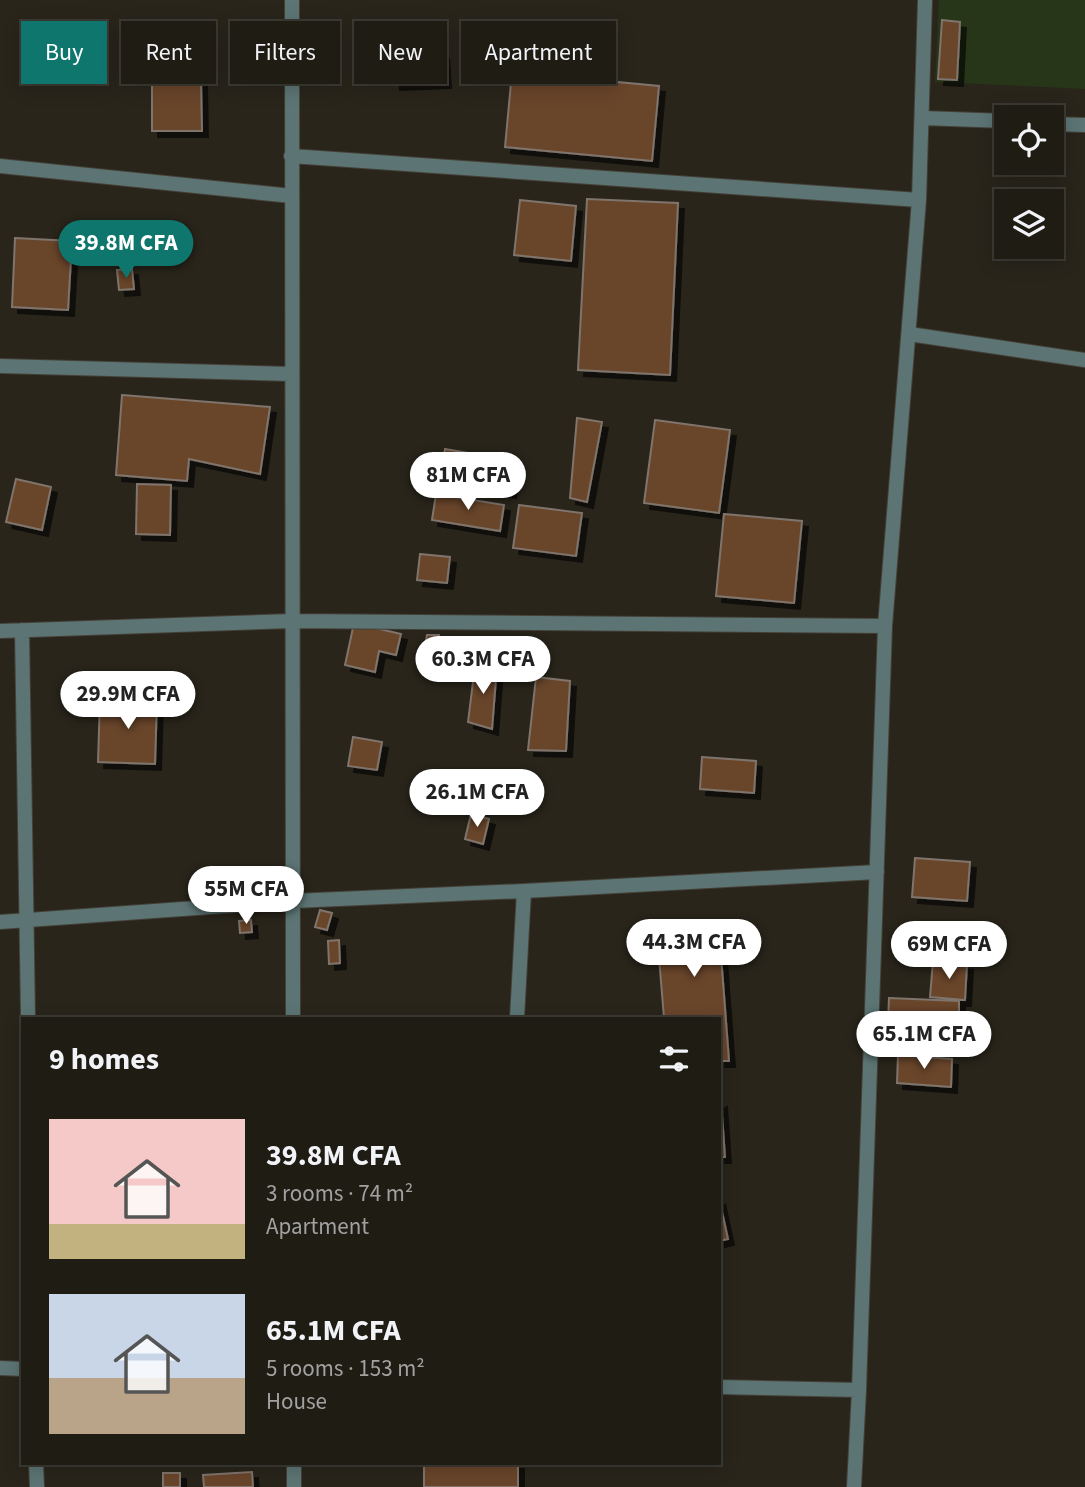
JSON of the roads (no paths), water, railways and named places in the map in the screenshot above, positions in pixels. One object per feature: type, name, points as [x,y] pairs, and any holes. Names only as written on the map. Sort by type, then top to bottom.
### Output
[{"type":"street","points":[[292,0],[293,1017]]},
{"type":"street","points":[[855,1487],[885,626],[919,200],[925,0]]},
{"type":"street","points":[[922,118],[994,121]]},
{"type":"street","points":[[1064,124],[1085,125]]},
{"type":"street","points":[[292,156],[919,200]]},
{"type":"street","points":[[0,166],[292,197]]},
{"type":"street","points":[[909,334],[1085,360]]},
{"type":"street","points":[[0,366],[292,374]]},
{"type":"street","points":[[0,631],[292,621],[885,626]]},
{"type":"street","points":[[22,630],[29,1017]]},
{"type":"street","points":[[0,922],[293,901],[877,872]]},
{"type":"street","points":[[517,1017],[524,891]]},
{"type":"street","points":[[0,1368],[21,1369]]},
{"type":"street","points":[[721,1387],[859,1390]]},
{"type":"street","points":[[36,1465],[37,1487]]},
{"type":"street","points":[[294,1465],[294,1487]]}]
